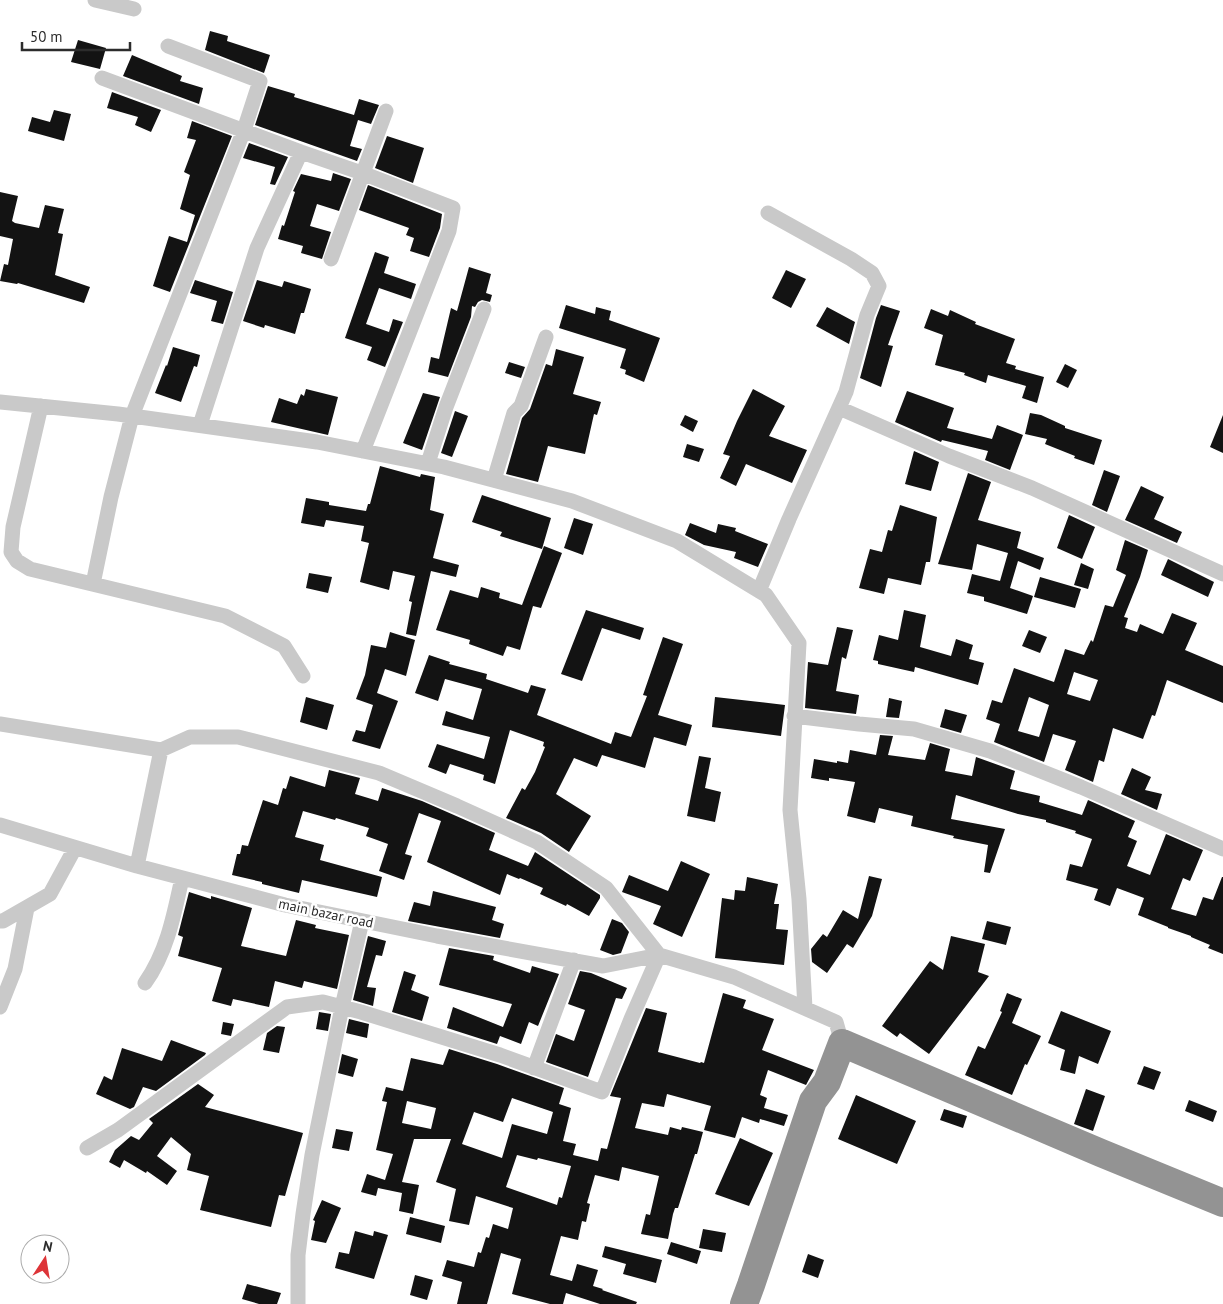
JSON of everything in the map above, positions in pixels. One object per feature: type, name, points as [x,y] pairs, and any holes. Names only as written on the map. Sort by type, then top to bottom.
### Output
[{"type":"highway","points":[[744,1304],[813,1102],[827,1082],[842,1043],[1223,1203]]},
{"type":"highway","points":[[758,1304],[826,1109],[827,1082]]},
{"type":"street","points":[[95,0],[134,9]]},
{"type":"street","points":[[93,584],[111,497],[132,416],[244,130],[260,81],[168,46]]},
{"type":"street","points":[[102,78],[453,208],[449,231],[363,451]]},
{"type":"street","points":[[331,259],[386,111]]},
{"type":"street","points":[[200,425],[258,248],[301,152]]},
{"type":"street","points":[[760,591],[789,519],[840,408],[867,315],[878,286],[872,273],[851,259],[768,213]]},
{"type":"street","points":[[428,463],[446,407],[484,309]]},
{"type":"street","points":[[494,480],[514,413],[521,406],[546,337]]},
{"type":"street","points":[[0,402],[200,425],[317,442],[428,463],[572,502],[677,541],[766,595],[799,643],[790,810],[805,1008]]},
{"type":"street","points":[[41,406],[13,527],[11,552],[17,561],[30,569],[225,616],[284,646],[303,676]]},
{"type":"street","points":[[840,408],[949,456],[1032,488],[1223,574]]},
{"type":"street","points":[[794,716],[914,729],[990,751],[1081,786],[1223,849]]},
{"type":"street","points":[[0,724],[161,750],[190,736],[238,738],[379,773],[537,842],[606,888],[659,955],[734,978],[836,1022],[842,1043]]},
{"type":"street","points":[[137,866],[161,750]]},
{"type":"street","name":"main bazar road","points":[[0,825],[137,866],[285,905],[437,936],[604,966],[659,955]]},
{"type":"street","points":[[0,921],[50,894],[75,848]]},
{"type":"street","points":[[145,983],[154,970],[168,936],[182,878]]},
{"type":"street","points":[[0,1007],[15,969],[26,908]]},
{"type":"street","points":[[298,1304],[298,1256],[312,1155],[342,1007],[362,921]]},
{"type":"street","points":[[87,1148],[118,1130],[287,1007],[322,1002],[482,1050],[602,1092],[659,955]]},
{"type":"street","points":[[534,1068],[574,960]]},
{"type":"building","points":[[210,31],[228,36],[227,41],[270,55],[264,73],[205,50]]},
{"type":"building","points":[[78,40],[106,48],[100,69],[71,62]]},
{"type":"building","points":[[132,55],[182,76],[180,81],[203,88],[199,104],[123,76]]},
{"type":"building","points":[[268,86],[295,94],[294,97],[354,115],[359,99],[379,105],[371,124],[358,120],[350,146],[362,149],[357,161],[255,125]]},
{"type":"building","points":[[112,92],[161,110],[151,132],[135,125],[138,117],[107,108]]},
{"type":"building","points":[[54,110],[71,114],[64,141],[28,131],[32,117],[50,122]]},
{"type":"building","points":[[192,121],[232,136],[170,292],[153,286],[169,236],[187,242],[195,215],[180,209],[190,175],[184,172],[196,140],[187,138]]},
{"type":"building","points":[[387,136],[424,148],[413,183],[375,168]]},
{"type":"building","points":[[249,143],[288,157],[275,185],[270,184],[275,167],[243,158]]},
{"type":"building","points":[[333,173],[351,179],[339,211],[317,204],[310,226],[331,232],[322,259],[301,253],[303,246],[278,239],[295,192],[293,191],[301,174],[331,181]]},
{"type":"building","points":[[368,185],[442,214],[440,228],[429,257],[410,251],[414,238],[406,235],[409,228],[359,210]]},
{"type":"building","points":[[0,192],[18,196],[12,221],[15,223],[39,228],[45,205],[64,209],[58,233],[63,234],[55,275],[90,287],[84,303],[18,283],[0,281],[4,264],[8,265],[13,239],[0,236]]},
{"type":"building","points":[[375,252],[389,257],[384,273],[416,284],[411,299],[379,288],[366,324],[389,332],[393,319],[403,322],[385,367],[367,360],[372,347],[345,338]]},
{"type":"building","points":[[469,267],[491,274],[486,293],[492,295],[490,302],[482,300],[475,307],[472,306],[471,317],[448,377],[428,372],[431,357],[439,359],[451,308],[457,311]]},
{"type":"building","points":[[786,270],[806,279],[791,308],[772,298]]},
{"type":"building","points":[[195,280],[233,292],[223,324],[211,321],[217,301],[190,293]]},
{"type":"building","points":[[257,280],[282,287],[284,281],[311,289],[295,334],[265,325],[264,328],[243,321]]},
{"type":"building","points":[[566,305],[595,314],[596,307],[611,311],[609,320],[660,338],[644,382],[625,374],[626,370],[620,368],[626,349],[559,328]]},
{"type":"building","points":[[881,305],[900,311],[888,345],[893,346],[881,387],[860,378]]},
{"type":"building","points":[[827,307],[855,322],[849,344],[816,326]]},
{"type":"building","points":[[931,309],[948,316],[950,310],[976,322],[975,324],[1015,339],[1006,363],[1016,366],[1015,369],[1044,377],[1037,403],[1022,398],[1026,386],[988,375],[986,383],[964,375],[965,373],[935,365],[943,335],[924,328]]},
{"type":"building","points":[[173,347],[200,355],[197,367],[194,366],[181,402],[155,393]]},
{"type":"building","points":[[556,349],[584,357],[573,394],[601,402],[597,415],[594,414],[585,454],[548,446],[538,482],[506,474],[522,418],[530,409],[546,364],[552,366]]},
{"type":"building","points":[[509,362],[525,367],[521,378],[505,373]]},
{"type":"building","points":[[1065,364],[1077,370],[1068,388],[1056,382]]},
{"type":"building","points":[[306,389],[338,397],[328,435],[271,422],[279,398],[297,404],[301,394],[304,396]]},
{"type":"building","points":[[753,389],[785,406],[769,436],[807,450],[792,483],[746,464],[736,486],[720,478],[730,456],[723,454]]},
{"type":"building","points":[[907,391],[954,408],[947,428],[992,439],[997,425],[1023,435],[1010,470],[985,460],[988,451],[942,440],[941,442],[895,422]]},
{"type":"building","points":[[423,393],[440,397],[422,450],[403,443]]},
{"type":"building","points":[[455,411],[468,416],[452,457],[441,453]]},
{"type":"building","points":[[1030,413],[1041,415],[1065,426],[1065,428],[1102,440],[1094,465],[1045,444],[1047,439],[1025,434]]},
{"type":"building","points":[[685,415],[698,421],[693,432],[680,425]]},
{"type":"building","points":[[1223,415],[1223,453],[1210,447]]},
{"type":"building","points":[[687,444],[704,449],[699,462],[683,457]]},
{"type":"building","points":[[914,451],[939,462],[931,491],[905,484]]},
{"type":"building","points":[[380,466],[420,477],[421,474],[435,477],[430,510],[444,514],[433,558],[459,565],[456,577],[431,571],[416,636],[406,634],[412,602],[409,601],[415,576],[393,571],[389,590],[360,582],[369,543],[361,541],[364,526],[326,520],[324,527],[301,523],[306,498],[329,502],[329,505],[366,511],[368,504],[370,504]]},
{"type":"building","points":[[1104,470],[1120,476],[1107,512],[1092,505]]},
{"type":"building","points":[[968,473],[991,482],[978,520],[1021,532],[1017,548],[1044,558],[1040,570],[1018,561],[1010,588],[1033,596],[1027,614],[984,601],[984,597],[967,593],[972,574],[1000,581],[1008,553],[977,544],[972,570],[938,564]]},
{"type":"building","points":[[1141,486],[1164,497],[1154,519],[1182,532],[1177,543],[1125,520]]},
{"type":"building","points":[[482,495],[551,518],[542,549],[500,536],[502,532],[472,522]]},
{"type":"building","points":[[900,505],[937,517],[930,562],[926,562],[921,585],[888,578],[884,594],[859,588],[870,549],[882,552],[888,530],[892,531]]},
{"type":"building","points":[[1069,515],[1095,527],[1082,559],[1057,548]]},
{"type":"building","points":[[574,518],[593,524],[583,555],[564,548]]},
{"type":"building","points":[[690,523],[716,533],[718,524],[736,528],[735,531],[768,544],[758,567],[734,558],[736,552],[704,545],[685,535]]},
{"type":"building","points":[[1125,540],[1148,550],[1140,577],[1124,617],[1128,618],[1125,628],[1137,632],[1140,624],[1163,634],[1172,613],[1197,623],[1185,650],[1223,666],[1223,703],[1167,680],[1155,716],[1152,715],[1143,739],[1113,728],[1104,762],[1099,760],[1093,782],[1065,770],[1076,741],[1053,734],[1044,762],[994,742],[1000,724],[986,719],[992,700],[1002,703],[1014,668],[1054,682],[1065,649],[1084,655],[1091,640],[1093,642],[1105,605],[1113,607],[1126,575],[1116,570]],"holes":[[[1074,672],[1098,680],[1090,701],[1067,694]],[[1029,697],[1049,705],[1039,737],[1018,731]]]},
{"type":"building","points":[[544,546],[562,553],[541,608],[533,606],[520,650],[507,646],[503,656],[469,644],[470,640],[436,630],[450,590],[478,598],[481,587],[500,593],[499,598],[522,605]]},
{"type":"building","points":[[1168,559],[1214,582],[1208,597],[1161,575]]},
{"type":"building","points":[[1081,563],[1094,569],[1088,589],[1074,585]]},
{"type":"building","points":[[309,573],[332,577],[328,593],[306,588]]},
{"type":"building","points":[[1040,577],[1081,589],[1075,608],[1034,597]]},
{"type":"building","points":[[586,610],[644,628],[640,640],[602,628],[582,681],[561,674]]},
{"type":"building","points":[[904,610],[926,615],[920,647],[951,656],[956,639],[973,645],[969,659],[984,663],[978,685],[915,667],[914,672],[878,664],[878,661],[873,660],[879,635],[898,640]]},
{"type":"building","points":[[837,627],[853,630],[846,659],[842,657],[836,691],[859,695],[856,714],[805,708],[808,662],[828,665]]},
{"type":"building","points":[[1029,630],[1047,637],[1040,653],[1022,646]]},
{"type":"building","points":[[390,632],[415,640],[406,676],[385,669],[377,693],[398,701],[380,749],[352,741],[356,730],[365,732],[373,705],[356,699],[365,675],[371,645],[386,648]]},
{"type":"building","points":[[663,637],[683,644],[658,715],[692,725],[686,746],[654,737],[645,768],[602,755],[597,767],[574,758],[556,794],[591,816],[569,852],[541,833],[506,818],[522,788],[525,790],[535,772],[545,747],[543,746],[544,742],[510,730],[495,784],[483,780],[484,775],[450,764],[446,774],[428,767],[437,744],[484,759],[490,737],[442,725],[446,711],[473,720],[482,689],[445,679],[438,701],[415,693],[429,655],[450,662],[449,664],[487,674],[486,679],[528,693],[531,685],[546,689],[537,715],[611,744],[615,732],[631,737],[647,696],[643,695]]},
{"type":"building","points":[[306,697],[334,705],[327,730],[300,722]]},
{"type":"building","points":[[715,697],[785,705],[781,736],[712,727]]},
{"type":"building","points":[[889,698],[902,701],[899,718],[886,717]]},
{"type":"building","points":[[945,709],[967,715],[961,733],[940,727]]},
{"type":"building","points":[[880,735],[893,736],[888,755],[925,760],[930,743],[950,749],[945,771],[972,776],[976,757],[1015,771],[1010,789],[1040,796],[1039,802],[1082,815],[1088,800],[1135,821],[1128,837],[1137,841],[1127,866],[1150,875],[1166,834],[1203,850],[1190,881],[1183,878],[1171,909],[1196,916],[1203,897],[1213,900],[1223,877],[1223,954],[1208,948],[1210,945],[1191,936],[1138,915],[1144,898],[1117,888],[1110,906],[1094,900],[1098,889],[1066,880],[1070,864],[1082,867],[1092,839],[1075,833],[1076,831],[1046,822],[1046,820],[1018,814],[956,795],[951,819],[1005,829],[990,873],[984,872],[988,845],[953,838],[954,836],[911,826],[913,816],[879,808],[875,823],[847,816],[855,782],[829,778],[829,781],[811,778],[814,759],[848,763],[850,750],[876,755]]},
{"type":"building","points":[[699,756],[711,758],[705,788],[721,792],[715,822],[687,816]]},
{"type":"building","points":[[1132,768],[1151,777],[1145,790],[1162,794],[1157,810],[1121,794]]},
{"type":"building","points":[[329,770],[360,778],[355,794],[378,801],[382,788],[422,801],[495,833],[489,850],[528,866],[535,852],[600,895],[600,898],[589,916],[567,904],[566,906],[540,894],[543,888],[520,878],[507,874],[500,895],[427,862],[441,821],[419,813],[405,854],[412,856],[404,880],[379,871],[388,844],[366,836],[369,828],[303,811],[295,837],[324,845],[320,860],[382,877],[377,897],[302,880],[299,893],[232,875],[237,854],[240,854],[242,845],[248,846],[263,800],[278,805],[283,788],[286,789],[290,776],[325,787]]},
{"type":"building","points":[[681,861],[710,874],[682,937],[653,924],[661,906],[622,892],[629,875],[668,891]]},
{"type":"building","points":[[869,876],[882,879],[872,916],[853,948],[847,944],[827,973],[812,962],[811,949],[823,934],[827,937],[843,910],[858,919]]},
{"type":"building","points":[[747,877],[778,884],[774,904],[779,904],[776,929],[788,930],[784,965],[715,958],[722,898],[734,900],[735,890],[745,891]]},
{"type":"building","points":[[433,891],[496,907],[492,920],[504,924],[500,938],[408,921],[414,902],[430,906]]},
{"type":"building","points":[[189,892],[211,899],[211,896],[252,908],[241,946],[286,956],[296,920],[316,925],[315,928],[349,935],[337,989],[304,981],[302,988],[275,981],[269,1007],[233,999],[231,1006],[212,1001],[222,968],[178,956],[183,937],[178,935]]},
{"type":"building","points":[[612,919],[622,923],[629,932],[621,953],[613,955],[600,950]]},
{"type":"building","points":[[987,921],[1011,927],[1006,945],[982,939]]},
{"type":"building","points":[[368,936],[386,941],[382,956],[376,955],[367,987],[376,988],[373,1006],[353,1000]]},
{"type":"building","points":[[951,936],[985,944],[978,972],[989,976],[929,1054],[900,1033],[897,1037],[882,1026],[930,961],[943,970]]},
{"type":"building","points":[[449,948],[494,956],[493,960],[530,973],[532,966],[559,974],[538,1026],[529,1022],[521,1044],[500,1036],[497,1044],[447,1028],[453,1007],[503,1027],[512,1004],[439,985]]},
{"type":"building","points":[[404,971],[416,975],[411,990],[429,997],[422,1021],[392,1012]]},
{"type":"building","points":[[580,971],[591,973],[627,988],[622,999],[616,998],[588,1077],[546,1062],[556,1034],[574,1041],[585,1010],[568,1004]]},
{"type":"building","points":[[723,993],[746,1000],[743,1008],[774,1019],[762,1050],[814,1070],[806,1085],[768,1070],[760,1095],[767,1098],[764,1108],[788,1115],[784,1126],[760,1119],[759,1123],[742,1117],[735,1138],[704,1130],[711,1106],[667,1094],[664,1107],[642,1103],[635,1128],[668,1135],[670,1127],[681,1130],[682,1127],[703,1132],[678,1208],[675,1208],[673,1214],[668,1239],[641,1234],[646,1214],[650,1215],[659,1176],[622,1167],[619,1181],[595,1175],[587,1203],[590,1204],[586,1222],[582,1221],[578,1240],[561,1236],[550,1275],[572,1281],[577,1264],[598,1270],[593,1286],[637,1302],[636,1304],[600,1304],[566,1293],[563,1304],[550,1304],[512,1294],[521,1259],[501,1253],[487,1304],[457,1304],[462,1282],[442,1276],[447,1260],[474,1267],[478,1252],[481,1253],[486,1237],[489,1238],[493,1224],[508,1229],[513,1208],[476,1196],[469,1225],[449,1221],[456,1189],[436,1182],[451,1139],[414,1139],[402,1182],[419,1185],[413,1214],[399,1211],[402,1193],[378,1188],[376,1196],[361,1192],[367,1174],[385,1180],[393,1154],[376,1150],[387,1102],[382,1101],[386,1087],[403,1091],[411,1058],[443,1065],[449,1049],[564,1088],[559,1104],[571,1108],[563,1141],[576,1144],[573,1155],[598,1161],[601,1148],[607,1149],[621,1098],[610,1096],[646,1008],[667,1013],[658,1052],[704,1063]],"holes":[[[512,1098],[553,1112],[547,1134],[512,1124],[502,1158],[462,1144],[474,1112],[503,1122]],[[407,1101],[436,1108],[431,1129],[402,1123]],[[517,1155],[571,1166],[562,1198],[559,1197],[557,1205],[506,1187]]]},
{"type":"building","points":[[1007,993],[1022,999],[1012,1023],[1041,1036],[1027,1065],[1025,1064],[1012,1095],[965,1075],[978,1046],[985,1049],[1002,1012],[1000,1011]]},
{"type":"building","points":[[1061,1011],[1111,1031],[1098,1064],[1079,1056],[1075,1074],[1060,1070],[1065,1050],[1048,1043]]},
{"type":"building","points":[[319,1012],[331,1014],[328,1031],[316,1029]]},
{"type":"building","points":[[349,1019],[369,1024],[367,1038],[346,1033]]},
{"type":"building","points":[[223,1022],[234,1024],[231,1036],[221,1034]]},
{"type":"building","points":[[277,1026],[285,1027],[279,1053],[263,1050],[267,1033]]},
{"type":"building","points":[[171,1040],[206,1053],[156,1091],[143,1087],[134,1107],[130,1109],[96,1094],[104,1076],[112,1080],[122,1048],[162,1061]]},
{"type":"building","points":[[342,1054],[358,1059],[353,1077],[338,1073]]},
{"type":"building","points":[[1144,1066],[1161,1072],[1154,1090],[1137,1084]]},
{"type":"building","points":[[198,1084],[214,1095],[205,1107],[303,1133],[285,1196],[279,1195],[271,1227],[200,1210],[209,1176],[187,1170],[191,1154],[171,1137],[157,1156],[177,1171],[167,1185],[147,1171],[146,1173],[124,1160],[120,1168],[109,1162],[115,1150],[131,1136],[139,1140],[153,1123],[149,1119]]},
{"type":"building","points":[[1086,1089],[1105,1096],[1093,1131],[1074,1124]]},
{"type":"building","points":[[856,1095],[916,1121],[897,1164],[838,1139]]},
{"type":"building","points":[[1189,1100],[1217,1111],[1213,1122],[1185,1111]]},
{"type":"building","points":[[944,1109],[967,1116],[963,1128],[940,1120]]},
{"type":"building","points":[[336,1129],[353,1132],[349,1151],[332,1148]]},
{"type":"building","points":[[740,1138],[773,1153],[749,1206],[715,1194]]},
{"type":"building","points":[[322,1200],[341,1208],[326,1243],[311,1240],[315,1221],[313,1220]]},
{"type":"building","points":[[410,1217],[445,1226],[441,1243],[406,1234]]},
{"type":"building","points":[[703,1229],[726,1233],[722,1252],[699,1248]]},
{"type":"building","points":[[355,1231],[373,1236],[374,1231],[388,1235],[374,1279],[335,1268],[339,1252],[349,1254]]},
{"type":"building","points":[[671,1242],[701,1251],[697,1264],[667,1254]]},
{"type":"building","points":[[605,1246],[662,1260],[656,1283],[623,1274],[626,1264],[602,1257]]},
{"type":"building","points":[[808,1254],[824,1260],[818,1278],[802,1272]]},
{"type":"building","points":[[415,1275],[433,1280],[427,1300],[410,1295]]},
{"type":"building","points":[[247,1284],[281,1293],[277,1304],[259,1304],[242,1299]]}]
